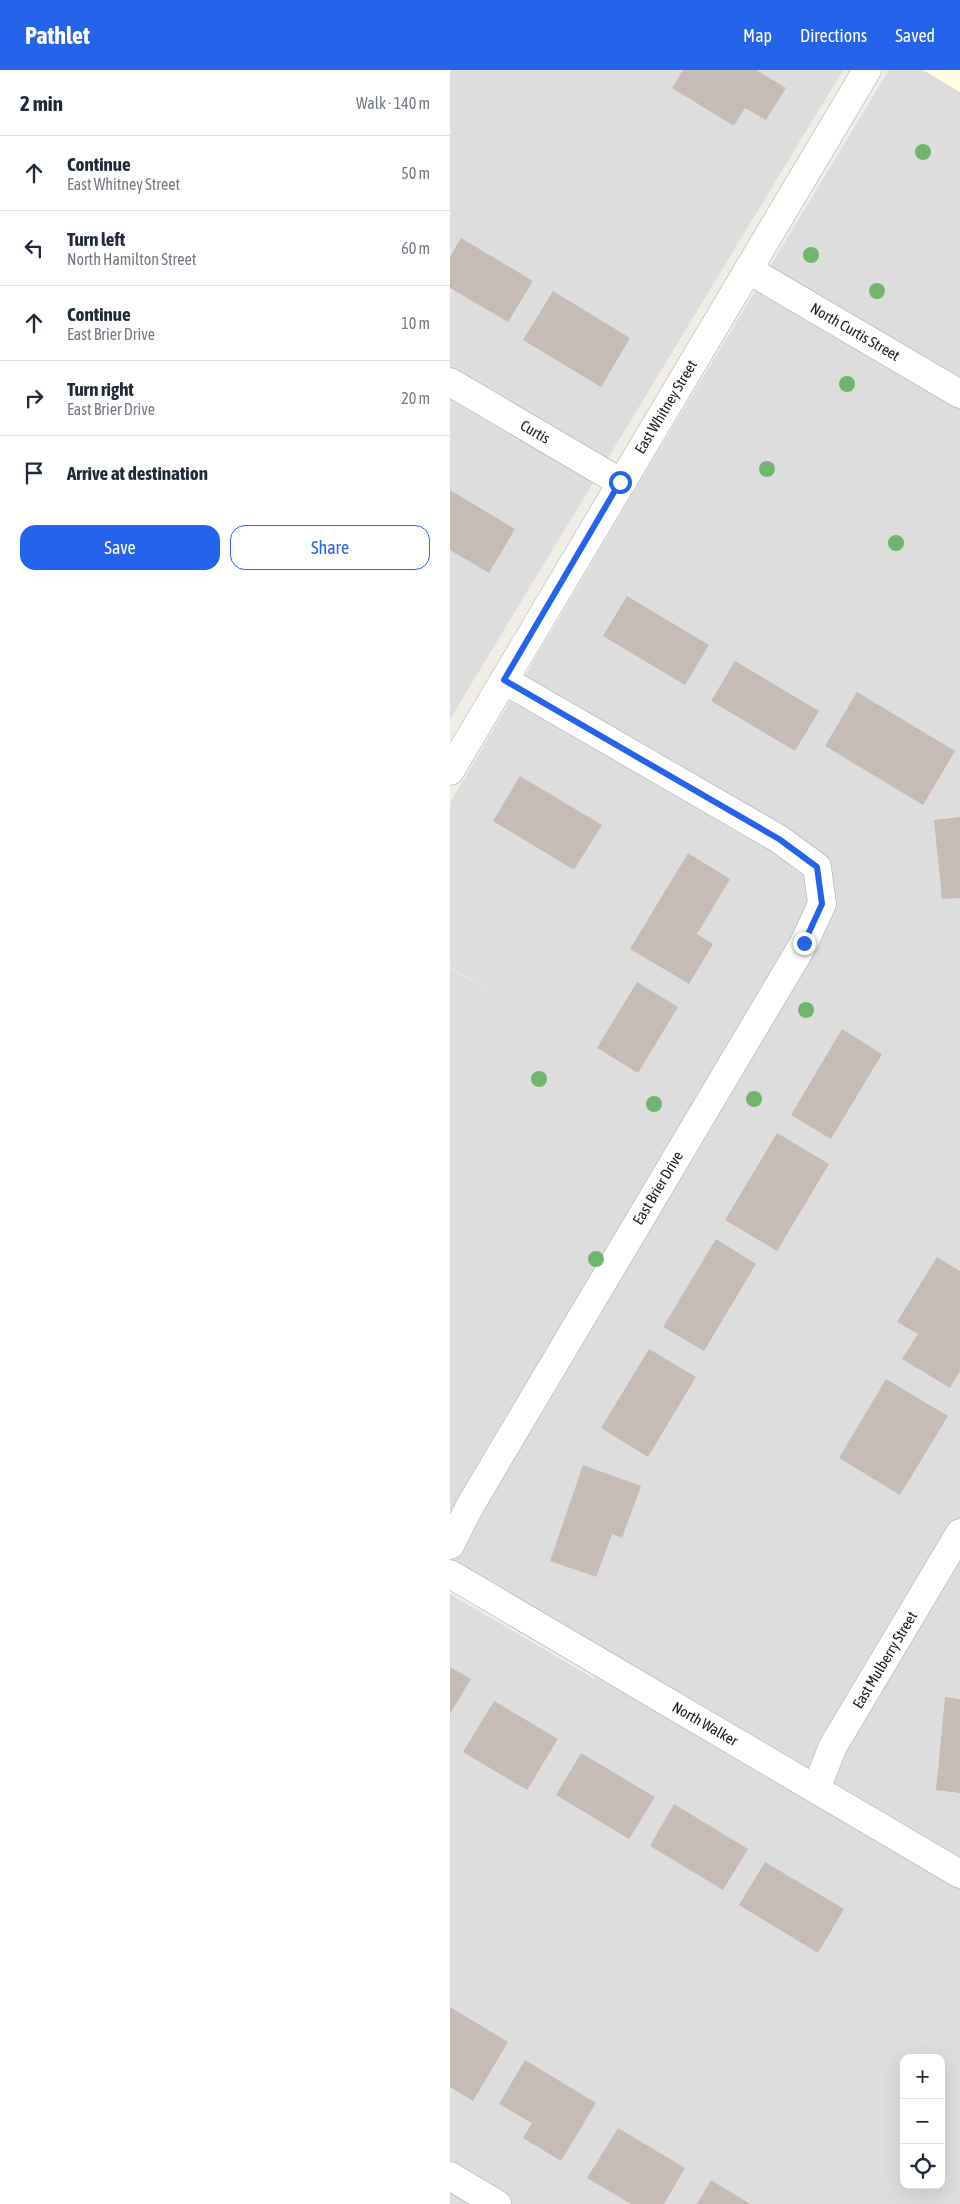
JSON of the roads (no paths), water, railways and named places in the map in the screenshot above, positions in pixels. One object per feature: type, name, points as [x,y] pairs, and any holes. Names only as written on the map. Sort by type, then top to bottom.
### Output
[{"type":"street","name":"East Whitney Street","points":[[450,771],[620,482],[749,270],[867,70]]},
{"type":"street","name":"North Curtis Street","points":[[749,270],[960,394]]},
{"type":"street","name":"Curtis","points":[[450,382],[620,482]]},
{"type":"street","name":"East Brier Drive","points":[[450,1545],[481,1487],[804,943],[822,904],[817,867],[779,839],[504,680]]},
{"type":"street","name":"East Mulberry Street","points":[[816,1790],[833,1746],[960,1533]]},
{"type":"street","name":"North Walker","points":[[450,1574],[960,1874]]},
{"type":"street","points":[[450,2176],[497,2204]]}]
